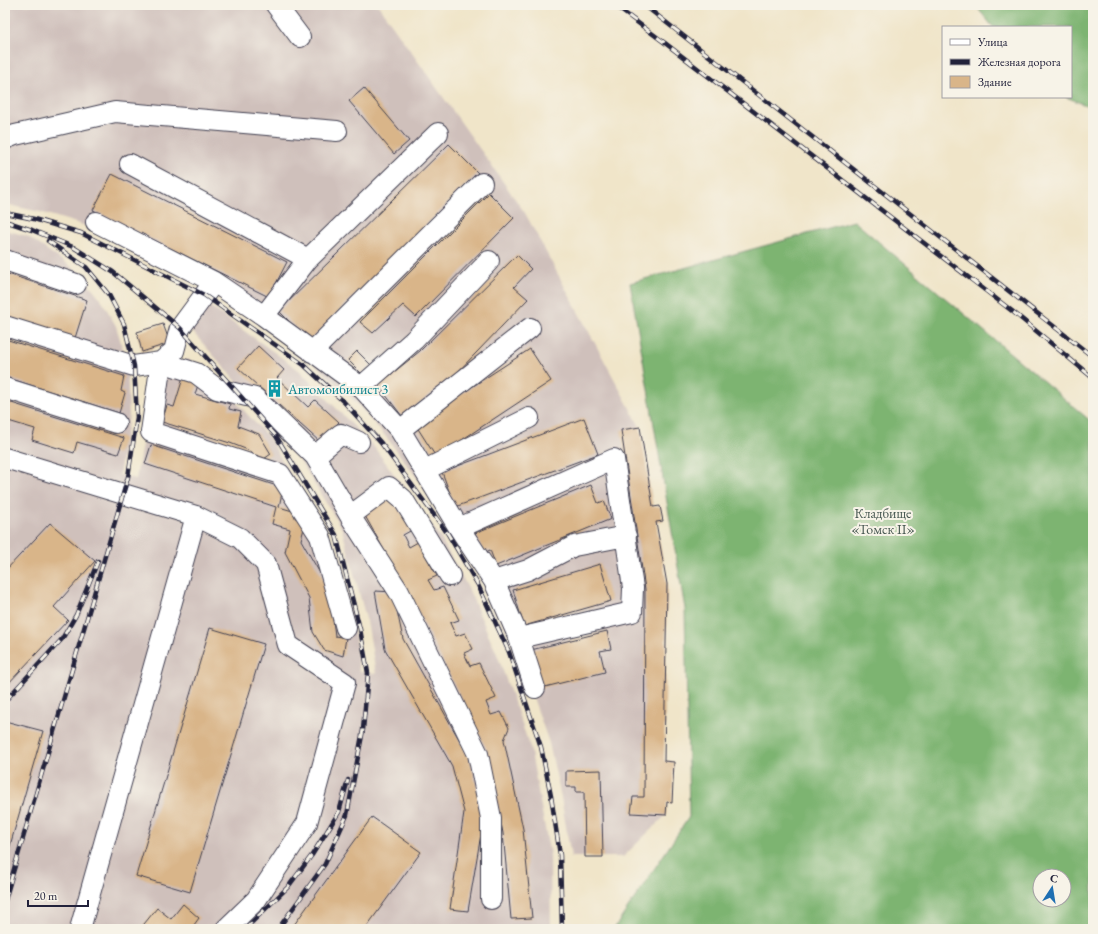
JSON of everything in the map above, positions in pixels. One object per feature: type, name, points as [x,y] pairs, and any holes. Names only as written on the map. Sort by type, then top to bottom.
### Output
[{"type":"lane","points":[[276,5],[300,36]]},
{"type":"lane","points":[[5,139],[15,135],[115,112],[337,131]]},
{"type":"lane","points":[[264,316],[308,259],[438,133]]},
{"type":"lane","points":[[130,164],[308,259]]},
{"type":"lane","points":[[312,352],[482,183]]},
{"type":"lane","points":[[96,222],[214,282],[264,316],[361,388],[400,430],[459,528],[494,581],[519,638],[535,688]]},
{"type":"lane","points":[[5,260],[76,284]]},
{"type":"lane","points":[[361,388],[414,340],[489,261]]},
{"type":"lane","points":[[214,282],[180,328],[174,351],[161,362],[151,432],[280,474],[320,536],[346,628]]},
{"type":"lane","points":[[5,326],[134,366],[161,362],[196,373],[217,389],[254,398],[315,456],[350,516],[399,592],[478,754],[491,818],[490,899]]},
{"type":"lane","points":[[400,430],[530,328]]},
{"type":"lane","points":[[5,388],[116,424]]},
{"type":"lane","points":[[425,470],[530,418]]},
{"type":"lane","points":[[315,456],[341,434],[359,442]]},
{"type":"lane","points":[[5,458],[196,516],[240,538],[266,564],[288,645],[345,683],[307,823],[256,900],[226,929]]},
{"type":"lane","points":[[459,528],[614,459],[633,588],[632,612],[519,638]]},
{"type":"lane","points":[[350,516],[389,486],[403,499],[450,576]]},
{"type":"lane","points":[[80,929],[196,516]]},
{"type":"lane","points":[[494,581],[528,570],[574,546],[626,536]]},
{"type":"shaded area","points":[[5,5],[378,5],[525,213],[640,427],[653,507],[660,506],[663,521],[656,523],[667,584],[664,760],[674,762],[672,803],[667,802],[666,815],[623,857],[571,857],[561,797],[549,743],[516,649],[486,582],[456,532],[414,474],[387,438],[350,396],[307,357],[210,290],[86,226],[40,212],[5,204]]},
{"type":"shaded area","points":[[5,230],[27,236],[80,273],[101,299],[116,326],[127,362],[129,416],[119,475],[136,479],[146,421],[146,375],[188,359],[218,382],[269,438],[327,537],[354,630],[359,671],[376,674],[368,626],[342,529],[283,433],[189,328],[208,305],[299,370],[374,447],[440,537],[468,588],[497,654],[530,747],[550,855],[551,929],[5,929]]},
{"type":"green space","points":[[975,5],[1093,5],[1093,108],[1068,98],[1072,98],[1072,26],[992,26]]},
{"type":"green space","name":"Кладбище «Томск II»","points":[[854,221],[1093,423],[1093,929],[614,929],[689,817],[685,609],[630,283]]},
{"type":"building","points":[[364,88],[409,141],[394,154],[349,101]]},
{"type":"building","points":[[449,144],[478,173],[309,341],[279,311]]},
{"type":"building","points":[[112,174],[287,262],[269,297],[93,210]]},
{"type":"building","points":[[489,193],[514,218],[416,317],[403,305],[373,333],[360,322]]},
{"type":"building","points":[[517,255],[531,269],[514,287],[528,299],[451,379],[402,416],[378,385],[420,351]]},
{"type":"building","points":[[5,273],[87,300],[75,338],[5,316]]},
{"type":"building","points":[[163,324],[170,343],[142,352],[137,332]]},
{"type":"building","points":[[5,339],[124,376],[121,391],[125,393],[119,413],[5,377]]},
{"type":"building","name":"Автомоибилист 3","points":[[258,346],[284,370],[277,378],[308,407],[315,400],[339,422],[320,442],[238,368]]},
{"type":"building","points":[[530,349],[551,381],[436,457],[415,424]]},
{"type":"building","points":[[357,351],[371,365],[362,374],[348,360]]},
{"type":"building","points":[[183,378],[199,382],[195,394],[230,404],[229,409],[241,412],[238,426],[259,434],[271,454],[261,461],[248,450],[162,422],[167,405],[174,407]]},
{"type":"building","points":[[5,401],[124,438],[118,454],[77,442],[74,453],[32,440],[35,429],[5,420]]},
{"type":"building","points":[[584,418],[598,454],[455,507],[442,472]]},
{"type":"building","points":[[640,427],[653,507],[660,506],[663,521],[656,522],[667,584],[664,761],[674,762],[672,803],[667,802],[666,815],[631,813],[633,797],[644,797],[645,589],[621,430]]},
{"type":"building","points":[[151,445],[283,488],[279,507],[296,512],[295,518],[306,520],[301,540],[329,589],[335,636],[346,638],[343,656],[324,650],[313,632],[309,598],[285,552],[290,529],[272,524],[276,507],[145,464]]},
{"type":"building","points":[[591,485],[598,503],[604,501],[611,519],[496,566],[490,550],[484,553],[475,533]]},
{"type":"building","points":[[391,496],[412,530],[403,535],[409,547],[418,542],[437,576],[428,580],[434,590],[443,587],[459,620],[450,623],[456,636],[465,633],[473,649],[464,653],[470,666],[479,663],[496,698],[486,702],[491,715],[501,712],[509,728],[504,740],[523,829],[532,918],[511,919],[503,833],[486,748],[412,600],[364,514]]},
{"type":"building","points":[[50,523],[95,561],[54,607],[68,620],[5,687],[5,571]]},
{"type":"building","points":[[600,564],[611,601],[524,626],[513,590]]},
{"type":"building","points":[[375,591],[393,592],[403,639],[470,759],[484,816],[468,911],[450,909],[464,812],[452,766],[385,649]]},
{"type":"building","points":[[210,628],[264,644],[190,892],[136,876]]},
{"type":"building","points":[[607,631],[611,649],[600,651],[605,672],[541,688],[531,650]]},
{"type":"building","points":[[5,721],[43,731],[5,863]]},
{"type":"building","points":[[601,770],[603,857],[585,857],[584,792],[576,792],[576,787],[566,787],[566,771]]},
{"type":"building","points":[[372,817],[421,852],[365,929],[291,929]]},
{"type":"building","points":[[183,904],[199,918],[191,929],[140,929],[157,908],[171,919]]},
{"type":"railway","points":[[614,5],[1012,311],[1093,378]]},
{"type":"railway","points":[[644,5],[1093,357]]},
{"type":"railway","points":[[5,213],[34,219],[81,233],[204,295],[304,365],[344,402],[381,443],[448,534],[478,585],[509,652],[541,747],[551,796],[560,855],[562,929]]},
{"type":"railway","points":[[5,221],[32,230],[73,247],[113,272],[180,328],[276,436],[336,535],[360,629],[368,673],[363,730],[347,815],[325,864],[278,929]]},
{"type":"railway","points":[[5,900],[128,477],[137,417],[134,366],[124,324],[109,295],[86,267],[48,241]]},
{"type":"railway","points":[[5,701],[62,639],[76,615],[98,561]]},
{"type":"railway","points":[[245,929],[288,887],[312,855],[339,812],[348,780]]},
{"type":"place","name":"Автомоибилист 3","points":[[275,389]]}]
